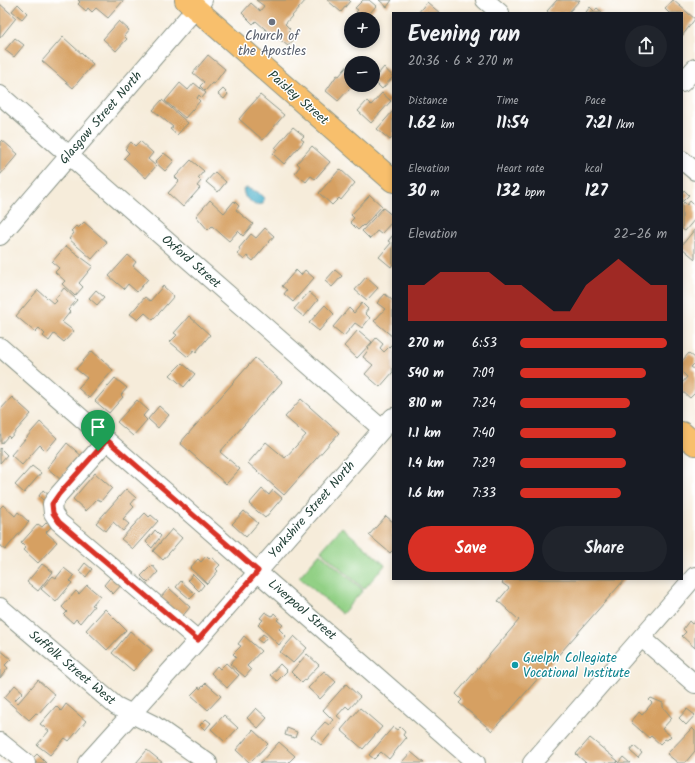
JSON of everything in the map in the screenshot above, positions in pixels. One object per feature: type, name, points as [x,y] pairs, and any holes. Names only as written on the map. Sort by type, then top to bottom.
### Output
[{"type":"main road","name":"Paisley Street","points":[[195,3],[392,180]]},
{"type":"main road","points":[[683,434],[695,444]]},
{"type":"street","points":[[485,0],[499,12]]},
{"type":"street","name":"Glasgow Street North","points":[[0,236],[69,156],[195,3]]},
{"type":"street","points":[[683,82],[695,68]]},
{"type":"street","name":"Oxford Street","points":[[0,95],[69,156],[388,423]]},
{"type":"street","points":[[683,161],[695,171]]},
{"type":"street","name":"Liverpool Street","points":[[0,348],[258,571],[476,763]]},
{"type":"street","name":"Yorkshire Street North","points":[[87,763],[198,640],[388,423]]},
{"type":"street","points":[[107,440],[59,494],[52,504],[53,513],[59,522],[198,640]]},
{"type":"street","points":[[532,763],[695,576]]},
{"type":"street","name":"Suffolk Street West","points":[[0,607],[53,650],[116,706],[154,725],[208,763]]},
{"type":"street","points":[[642,638],[695,684]]},
{"type":"street","points":[[0,742],[26,763]]},
{"type":"green space","points":[[342,527],[385,565],[364,589],[321,551]]},
{"type":"green space","points":[[320,553],[363,590],[342,614],[299,577]]},
{"type":"water","points":[[247,188],[258,192],[264,198],[263,204],[255,205],[245,197],[243,190]]},
{"type":"building","points":[[78,0],[124,0],[108,18],[96,8],[92,12],[88,8],[86,11],[78,4],[80,2]]},
{"type":"building","name":"Church of the Apostles","points":[[256,0],[306,0],[285,24],[290,29],[288,31],[295,38],[288,46],[275,36],[274,37],[256,21],[253,24],[242,13],[251,3],[260,11],[264,6]]},
{"type":"building","points":[[327,0],[349,0],[350,1],[341,12]]},
{"type":"building","points":[[363,0],[369,0],[376,6],[371,12],[356,12],[358,10],[355,8]]},
{"type":"building","points":[[379,0],[392,0],[387,7]]},
{"type":"building","points":[[557,0],[580,0],[569,12],[547,11]]},
{"type":"building","points":[[673,0],[695,19],[683,35],[683,12],[668,12],[665,9]]},
{"type":"building","points":[[427,2],[439,12],[419,12]]},
{"type":"building","points":[[0,4],[16,18],[0,38]]},
{"type":"building","points":[[18,4],[27,13],[22,19],[12,11]]},
{"type":"building","points":[[590,7],[594,11],[597,8],[602,12],[586,12]]},
{"type":"building","points":[[119,21],[129,30],[124,36],[127,39],[116,51],[103,39]]},
{"type":"building","points":[[63,37],[93,64],[73,88],[42,61]]},
{"type":"building","points":[[15,38],[24,45],[14,57],[5,50]]},
{"type":"building","points":[[208,55],[225,69],[214,84],[212,83],[205,91],[200,86],[204,82],[193,73]]},
{"type":"building","points":[[384,67],[392,76],[392,78],[382,89],[380,87],[380,72]]},
{"type":"building","points":[[344,70],[344,92],[346,92],[338,101],[326,91],[337,75],[339,76]]},
{"type":"building","points":[[180,83],[188,90],[194,83],[206,93],[202,98],[199,95],[197,98],[200,101],[185,118],[165,101]]},
{"type":"building","points":[[223,89],[228,94],[224,99],[218,94]]},
{"type":"building","points":[[382,93],[391,101],[371,123],[358,111],[367,101],[371,105]]},
{"type":"building","points":[[260,95],[284,115],[263,140],[239,119]]},
{"type":"building","points":[[162,100],[188,123],[177,135],[170,129],[173,127],[153,110]]},
{"type":"building","points":[[392,112],[392,137],[390,140],[377,129]]},
{"type":"building","points":[[293,127],[304,136],[301,139],[304,141],[284,164],[273,154],[277,149],[275,148]]},
{"type":"building","points":[[2,140],[18,154],[0,175],[0,142]]},
{"type":"building","points":[[140,141],[153,153],[148,159],[156,166],[146,178],[124,158],[129,153],[125,149],[131,142],[135,146]]},
{"type":"building","points":[[312,146],[330,162],[315,179],[311,176],[306,182],[295,173],[300,166],[297,163]]},
{"type":"building","points":[[164,153],[174,161],[165,171],[155,162]]},
{"type":"building","points":[[191,160],[204,171],[198,178],[201,181],[197,186],[200,188],[183,207],[168,193],[179,181],[175,177]]},
{"type":"building","points":[[340,169],[355,183],[341,200],[339,198],[332,205],[319,193]]},
{"type":"building","points":[[215,172],[226,182],[218,192],[206,182]]},
{"type":"building","points":[[684,190],[689,195],[683,201]]},
{"type":"building","points":[[370,195],[382,206],[364,226],[363,225],[358,230],[350,222],[354,218],[351,215]]},
{"type":"building","points":[[210,200],[224,213],[234,201],[239,206],[236,210],[253,224],[243,236],[238,231],[229,241],[212,226],[208,230],[196,216]]},
{"type":"building","points":[[690,201],[695,206],[695,219],[685,231],[683,230],[683,204],[684,202],[687,205]]},
{"type":"building","points":[[383,208],[392,215],[392,222],[381,234],[377,231],[370,239],[362,231]]},
{"type":"building","points":[[84,222],[107,242],[92,259],[69,239],[74,233],[71,231],[76,226],[78,228]]},
{"type":"building","points":[[265,228],[274,236],[253,261],[247,256],[244,260],[237,254],[240,250],[239,248],[251,234],[256,238]]},
{"type":"building","points":[[695,229],[695,259],[683,249],[683,244]]},
{"type":"building","points":[[392,236],[391,267],[379,257],[391,243],[388,241]]},
{"type":"building","points":[[66,246],[93,266],[79,283],[83,287],[75,296],[62,284],[65,281],[55,272],[59,268],[52,262]]},
{"type":"building","points":[[128,255],[136,262],[133,266],[148,279],[137,292],[128,284],[124,289],[109,276]]},
{"type":"building","points":[[296,270],[301,275],[305,270],[314,278],[293,302],[284,294],[287,290],[282,286]]},
{"type":"building","points":[[335,270],[342,276],[332,287],[325,281]]},
{"type":"building","points":[[366,277],[378,288],[367,300],[355,290]]},
{"type":"building","points":[[163,286],[174,296],[153,320],[145,313],[138,320],[130,314],[145,297],[150,301]]},
{"type":"building","points":[[64,288],[77,300],[68,310],[70,312],[62,322],[74,331],[64,342],[54,334],[49,341],[43,336],[45,334],[39,328],[35,332],[16,316],[38,290],[54,304],[57,301],[55,299]]},
{"type":"building","points":[[96,290],[104,297],[97,305],[89,298]]},
{"type":"building","points":[[309,292],[318,300],[304,317],[294,309]]},
{"type":"building","points":[[385,294],[392,300],[392,336],[374,321],[385,309],[377,303]]},
{"type":"building","points":[[362,303],[368,309],[365,313],[370,318],[362,328],[355,323],[344,336],[333,327],[349,308],[354,313]]},
{"type":"building","points":[[325,305],[334,314],[319,331],[309,323]]},
{"type":"building","points":[[189,316],[210,335],[196,352],[194,350],[188,357],[170,342],[177,335],[174,333]]},
{"type":"building","points":[[358,330],[372,342],[357,358],[344,346]]},
{"type":"building","points":[[376,338],[383,344],[380,348],[384,352],[392,344],[392,373],[380,387],[365,374],[373,365],[363,357],[369,349],[368,348]]},
{"type":"building","points":[[92,351],[113,370],[89,398],[78,388],[87,378],[76,369]]},
{"type":"building","points":[[689,353],[695,358],[695,363],[691,367],[695,370],[695,393],[690,398],[683,392],[683,382],[687,377],[683,373],[683,360]]},
{"type":"building","points":[[255,358],[282,382],[220,452],[240,469],[226,484],[180,443]]},
{"type":"building","points":[[182,363],[195,374],[184,387],[170,375]]},
{"type":"building","points":[[115,378],[127,388],[121,395],[123,397],[109,413],[95,401]]},
{"type":"building","points":[[12,397],[31,414],[10,438],[8,436],[1,444],[0,410]]},
{"type":"building","points":[[301,399],[339,433],[284,495],[248,463],[266,442],[285,458],[306,435],[285,417]]},
{"type":"building","points":[[137,400],[148,410],[143,416],[147,420],[133,436],[117,422]]},
{"type":"building","points":[[159,406],[169,415],[158,428],[148,419]]},
{"type":"building","points":[[40,422],[57,438],[46,451],[40,445],[22,465],[11,455]]},
{"type":"building","points":[[67,443],[84,458],[70,474],[67,471],[60,479],[47,468]]},
{"type":"building","points":[[0,448],[7,455],[0,463]]},
{"type":"building","points":[[32,466],[41,473],[24,493],[15,485]]},
{"type":"building","points":[[95,473],[112,488],[101,501],[97,499],[86,511],[73,499]]},
{"type":"building","points":[[126,489],[136,498],[131,504],[134,507],[123,519],[129,524],[123,531],[113,522],[106,531],[96,523]]},
{"type":"building","points":[[262,489],[269,495],[273,490],[282,498],[265,518],[249,504]]},
{"type":"building","points":[[43,490],[51,497],[46,503],[39,496]]},
{"type":"building","points":[[3,505],[15,516],[18,512],[29,522],[5,550],[0,546],[0,508]]},
{"type":"building","points":[[244,511],[258,523],[246,537],[232,524]]},
{"type":"building","points":[[145,513],[149,517],[151,515],[158,521],[133,549],[121,539]]},
{"type":"building","points":[[386,516],[392,521],[392,551],[390,553],[369,535]]},
{"type":"building","points":[[48,521],[53,525],[46,532],[57,542],[38,563],[24,550],[26,548],[21,543],[38,524],[42,527]]},
{"type":"building","points":[[172,529],[182,538],[163,560],[153,551]]},
{"type":"building","points":[[155,530],[161,536],[152,548],[146,542]]},
{"type":"building","points":[[206,556],[209,559],[211,557],[220,565],[216,569],[218,571],[207,584],[190,568],[198,559],[201,562]]},
{"type":"building","points":[[85,563],[92,569],[86,577],[79,571]]},
{"type":"building","points":[[42,564],[53,572],[38,591],[27,582]]},
{"type":"building","points":[[152,565],[158,572],[148,583],[141,576]]},
{"type":"building","points":[[64,568],[74,576],[70,581],[72,583],[56,602],[41,589],[53,576],[56,578]]},
{"type":"building","points":[[113,574],[123,583],[113,594],[104,585]]},
{"type":"building","points":[[193,574],[204,585],[199,591],[188,580]]},
{"type":"building","name":"Guelph Collegiate Vocational Institute","points":[[505,580],[624,580],[492,731],[459,703],[462,700],[456,694],[519,620],[498,601],[509,588],[502,583]]},
{"type":"building","points":[[181,581],[195,594],[190,599],[176,587]]},
{"type":"building","points":[[87,585],[100,596],[80,623],[76,619],[73,623],[64,615],[67,612],[62,607],[76,591],[79,594]]},
{"type":"building","points":[[169,588],[190,607],[181,618],[160,598]]},
{"type":"building","points":[[105,609],[126,630],[107,650],[86,630]]},
{"type":"building","points":[[265,612],[272,616],[274,613],[279,618],[277,620],[283,625],[279,629],[286,636],[279,645],[258,625],[263,620],[260,618]]},
{"type":"building","points":[[689,621],[692,624],[695,621],[695,648],[682,636],[686,632],[683,629]]},
{"type":"building","points":[[130,631],[152,650],[133,671],[112,653]]},
{"type":"building","points":[[263,634],[267,637],[262,643],[258,640]]},
{"type":"building","points":[[244,636],[261,651],[247,666],[251,670],[245,677],[230,664],[236,657],[233,654],[241,646],[238,644]]},
{"type":"building","points":[[294,636],[307,648],[293,663],[280,652]]},
{"type":"building","points":[[0,650],[11,659],[5,665],[8,668],[0,678]]},
{"type":"building","points":[[307,654],[319,665],[302,683],[291,672]]},
{"type":"building","points":[[226,663],[239,675],[227,688],[211,673],[217,666],[220,669]]},
{"type":"building","points":[[280,664],[287,671],[277,681],[270,675]]},
{"type":"building","points":[[324,671],[336,682],[320,699],[308,688]]},
{"type":"building","points":[[38,680],[55,695],[38,714],[36,713],[29,720],[4,698],[15,685],[23,692],[15,700],[18,703]]},
{"type":"building","points":[[206,683],[221,696],[208,710],[191,695],[199,687],[200,689]]},
{"type":"building","points":[[346,684],[360,697],[349,709],[346,706],[337,716],[342,720],[321,745],[311,737],[325,722],[329,725],[333,720],[323,710]]},
{"type":"building","points":[[651,698],[663,703],[663,707],[672,718],[662,729],[671,736],[660,744],[651,736],[649,738],[631,722],[639,712],[642,715],[652,703],[649,700]]},
{"type":"building","points":[[66,704],[86,721],[69,741],[65,738],[50,755],[37,745],[49,731],[40,724],[56,706],[61,711]]},
{"type":"building","points":[[256,708],[267,718],[258,728],[247,718]]},
{"type":"building","points":[[360,708],[382,727],[363,749],[341,730]]},
{"type":"building","points":[[687,709],[695,715],[686,725],[679,718]]},
{"type":"building","points":[[224,715],[238,728],[225,742],[211,729]]},
{"type":"building","points":[[206,719],[211,723],[205,730],[200,725]]},
{"type":"building","points":[[393,727],[397,730],[400,727],[405,732],[403,735],[406,738],[389,759],[381,752],[374,759],[369,755]]},
{"type":"building","points":[[287,728],[297,732],[295,738],[285,735]]},
{"type":"building","points":[[692,728],[695,731],[695,751],[685,763],[678,763],[667,754]]},
{"type":"building","points":[[253,730],[268,744],[250,763],[236,750]]},
{"type":"building","points":[[590,738],[618,761],[616,763],[586,763],[576,754]]},
{"type":"building","points":[[279,742],[295,756],[288,763],[260,763]]},
{"type":"building","points":[[634,746],[642,753],[638,758],[630,751]]},
{"type":"building","points":[[147,750],[163,763],[136,763]]},
{"type":"building","points":[[411,752],[424,763],[401,763]]},
{"type":"building","points":[[37,754],[46,763],[34,763],[31,760]]},
{"type":"building","points":[[623,757],[630,763],[618,763]]},
{"type":"place","name":"Church of the Apostles","points":[[272,22]]},
{"type":"place","name":"Guelph Collegiate Vocational Institute","points":[[515,665]]},
{"type":"route","points":[[107,440],[258,571],[198,640],[59,522],[53,513],[52,504],[59,494],[98,451],[107,440]]}]
